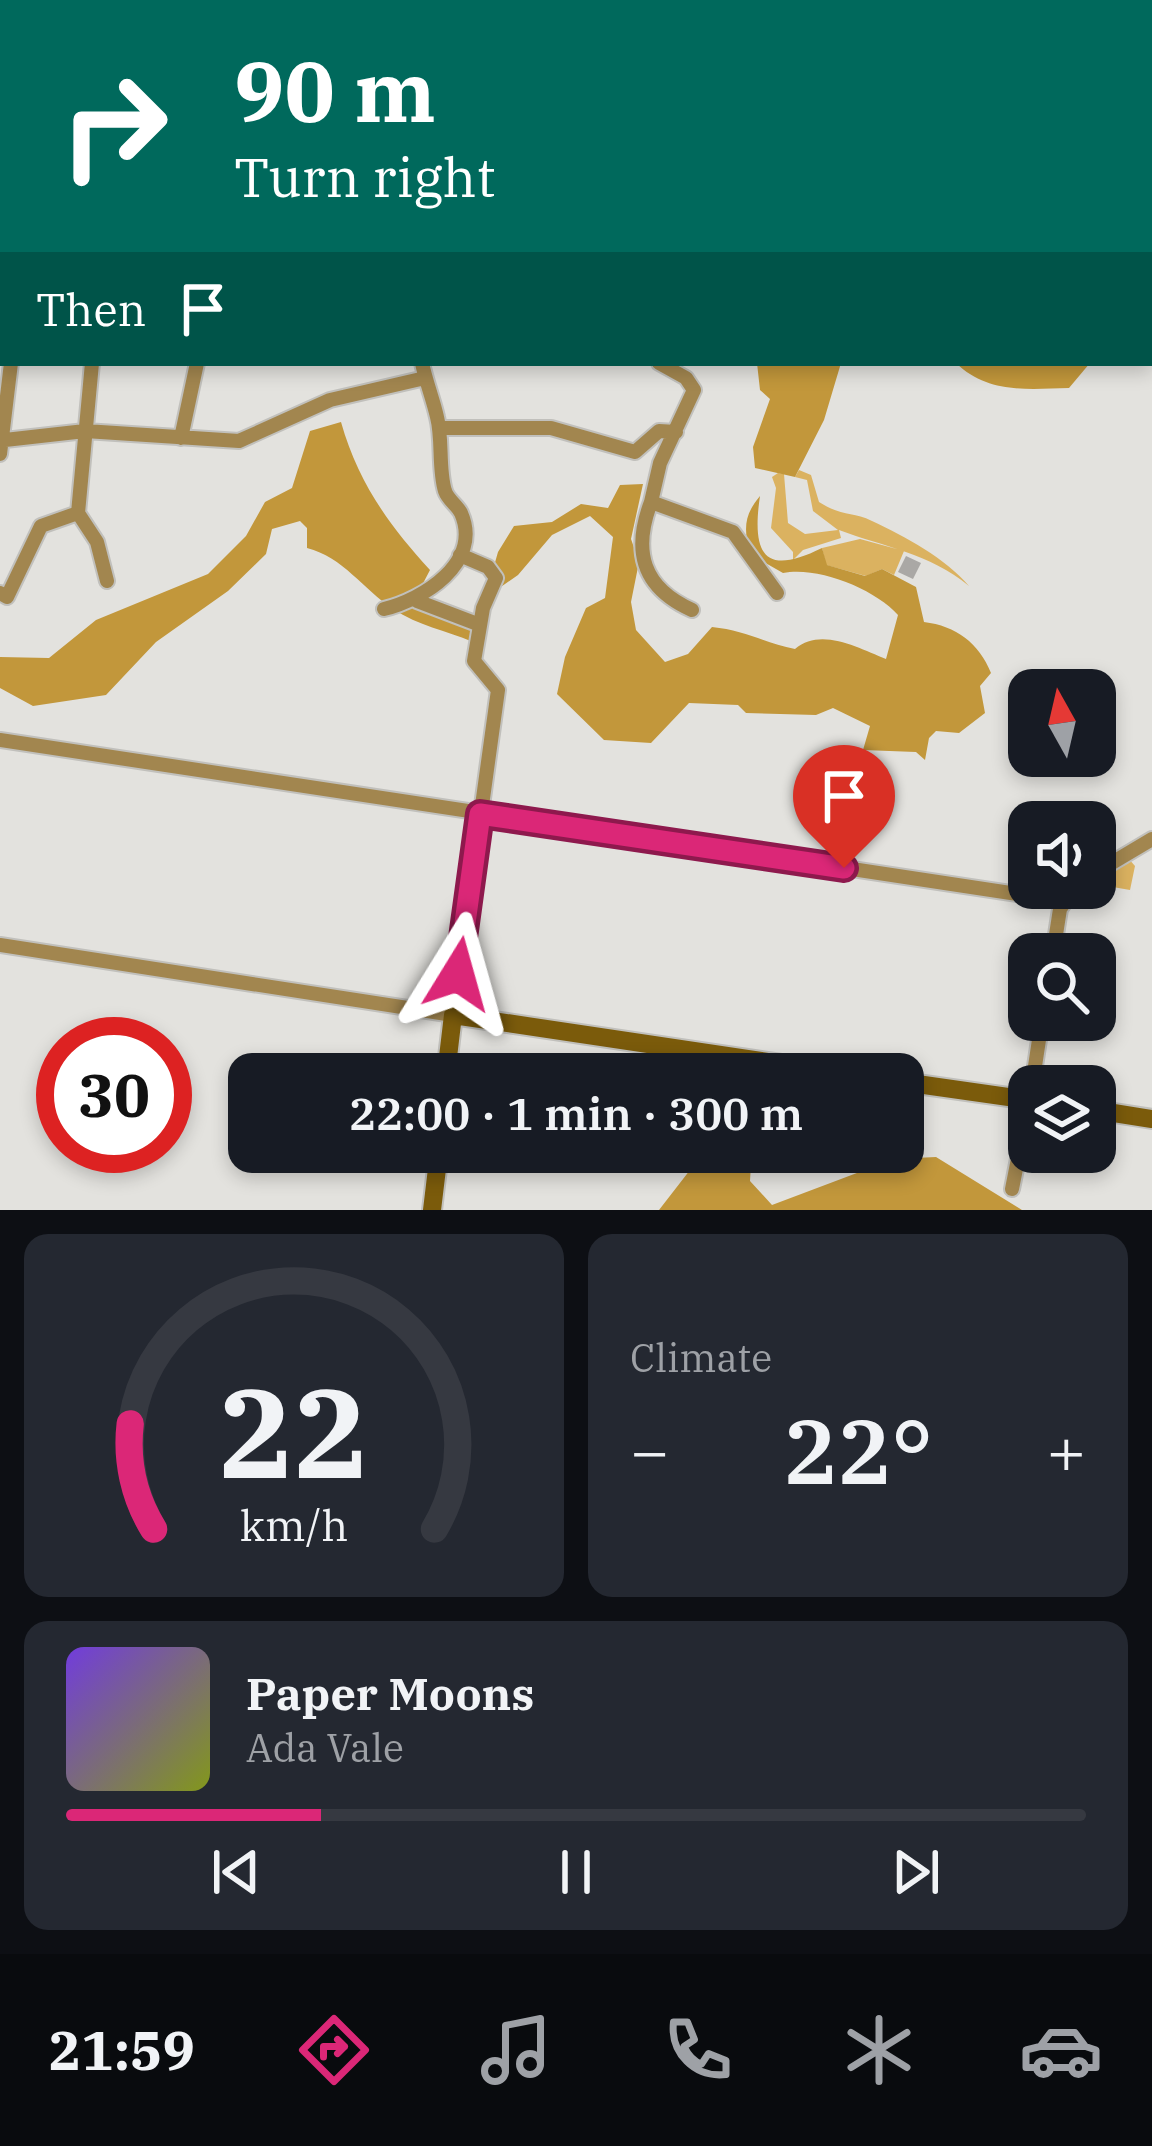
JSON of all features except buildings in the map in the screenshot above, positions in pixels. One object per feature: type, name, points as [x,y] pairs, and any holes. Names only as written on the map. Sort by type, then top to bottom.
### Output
[{"type":"street","points":[[11,366],[2,447],[85,431],[239,441],[330,400],[424,371],[439,428],[446,494],[461,512],[465,532],[460,555],[417,601],[384,609]]},
{"type":"street","points":[[92,366],[78,513],[97,542],[107,581]]},
{"type":"street","points":[[181,438],[195,366]]},
{"type":"street","points":[[664,366],[686,378],[694,390],[660,464],[642,526],[650,577],[657,591],[692,610]]},
{"type":"street","points":[[439,428],[551,428],[635,452],[659,431],[676,432]]},
{"type":"street","points":[[651,502],[733,532],[777,593]]},
{"type":"street","points":[[0,593],[7,597],[40,526],[78,513]]},
{"type":"street","points":[[448,1053],[499,690],[473,661],[496,578],[488,567],[460,555]]},
{"type":"street","points":[[417,601],[480,625]]},
{"type":"street","points":[[0,740],[1008,893]]},
{"type":"street","points":[[1116,860],[1152,839]]},
{"type":"street","points":[[0,945],[708,1053]]},
{"type":"street","points":[[924,1085],[1008,1099]]},
{"type":"street","points":[[1116,1113],[1152,1119]]},
{"type":"street","points":[[432,1210],[436,1173]]},
{"type":"street","points":[[1012,1189],[1015,1173]]},
{"type":"shaded area","points":[[757,366],[840,366],[824,420],[795,477],[755,468],[753,447],[770,399],[760,390]]},
{"type":"shaded area","points":[[960,366],[1087,366],[1069,388],[1009,388]]},
{"type":"shaded area","points":[[341,422],[376,501],[430,570],[418,593],[475,629],[473,642],[393,609],[342,566],[307,548],[307,528],[300,521],[272,529],[266,554],[228,591],[156,642],[106,695],[33,706],[0,688],[0,657],[49,658],[96,620],[208,574],[246,536],[265,502],[292,488],[310,431]]},
{"type":"shaded area","points":[[799,470],[811,475],[819,502],[911,541],[969,586],[922,558],[839,530],[841,538],[803,550],[793,560],[793,552],[771,528],[776,488],[772,477],[778,473],[784,474],[788,523],[805,534],[838,530],[813,511],[807,480],[795,477]]},
{"type":"shaded area","points":[[643,484],[631,539],[639,562],[631,602],[636,630],[665,662],[688,654],[712,627],[795,649],[816,640],[840,642],[886,659],[898,615],[888,605],[845,582],[813,573],[783,573],[750,554],[746,523],[760,496],[758,536],[768,557],[789,560],[822,548],[827,565],[865,576],[882,569],[916,587],[924,622],[965,638],[986,662],[991,673],[980,686],[985,713],[959,733],[936,731],[929,738],[925,760],[916,752],[863,750],[870,726],[833,708],[816,715],[746,713],[738,705],[689,703],[651,743],[604,740],[557,694],[565,657],[586,608],[605,598],[613,537],[590,516],[552,535],[518,575],[495,591],[488,587],[498,552],[514,526],[552,522],[581,504],[608,508],[620,485]]},
{"type":"shaded area","points":[[860,539],[904,551],[894,575],[882,569],[866,576],[826,565],[822,548]]},
{"type":"shaded area","points":[[1128,858],[1135,866],[1130,890],[1116,888],[1116,866]]},
{"type":"shaded area","points":[[936,1157],[1022,1210],[659,1210],[688,1173],[750,1173],[750,1181],[772,1205],[857,1173],[924,1173],[924,1158]]},
{"type":"route","points":[[458,974],[480,814],[844,868]]}]
